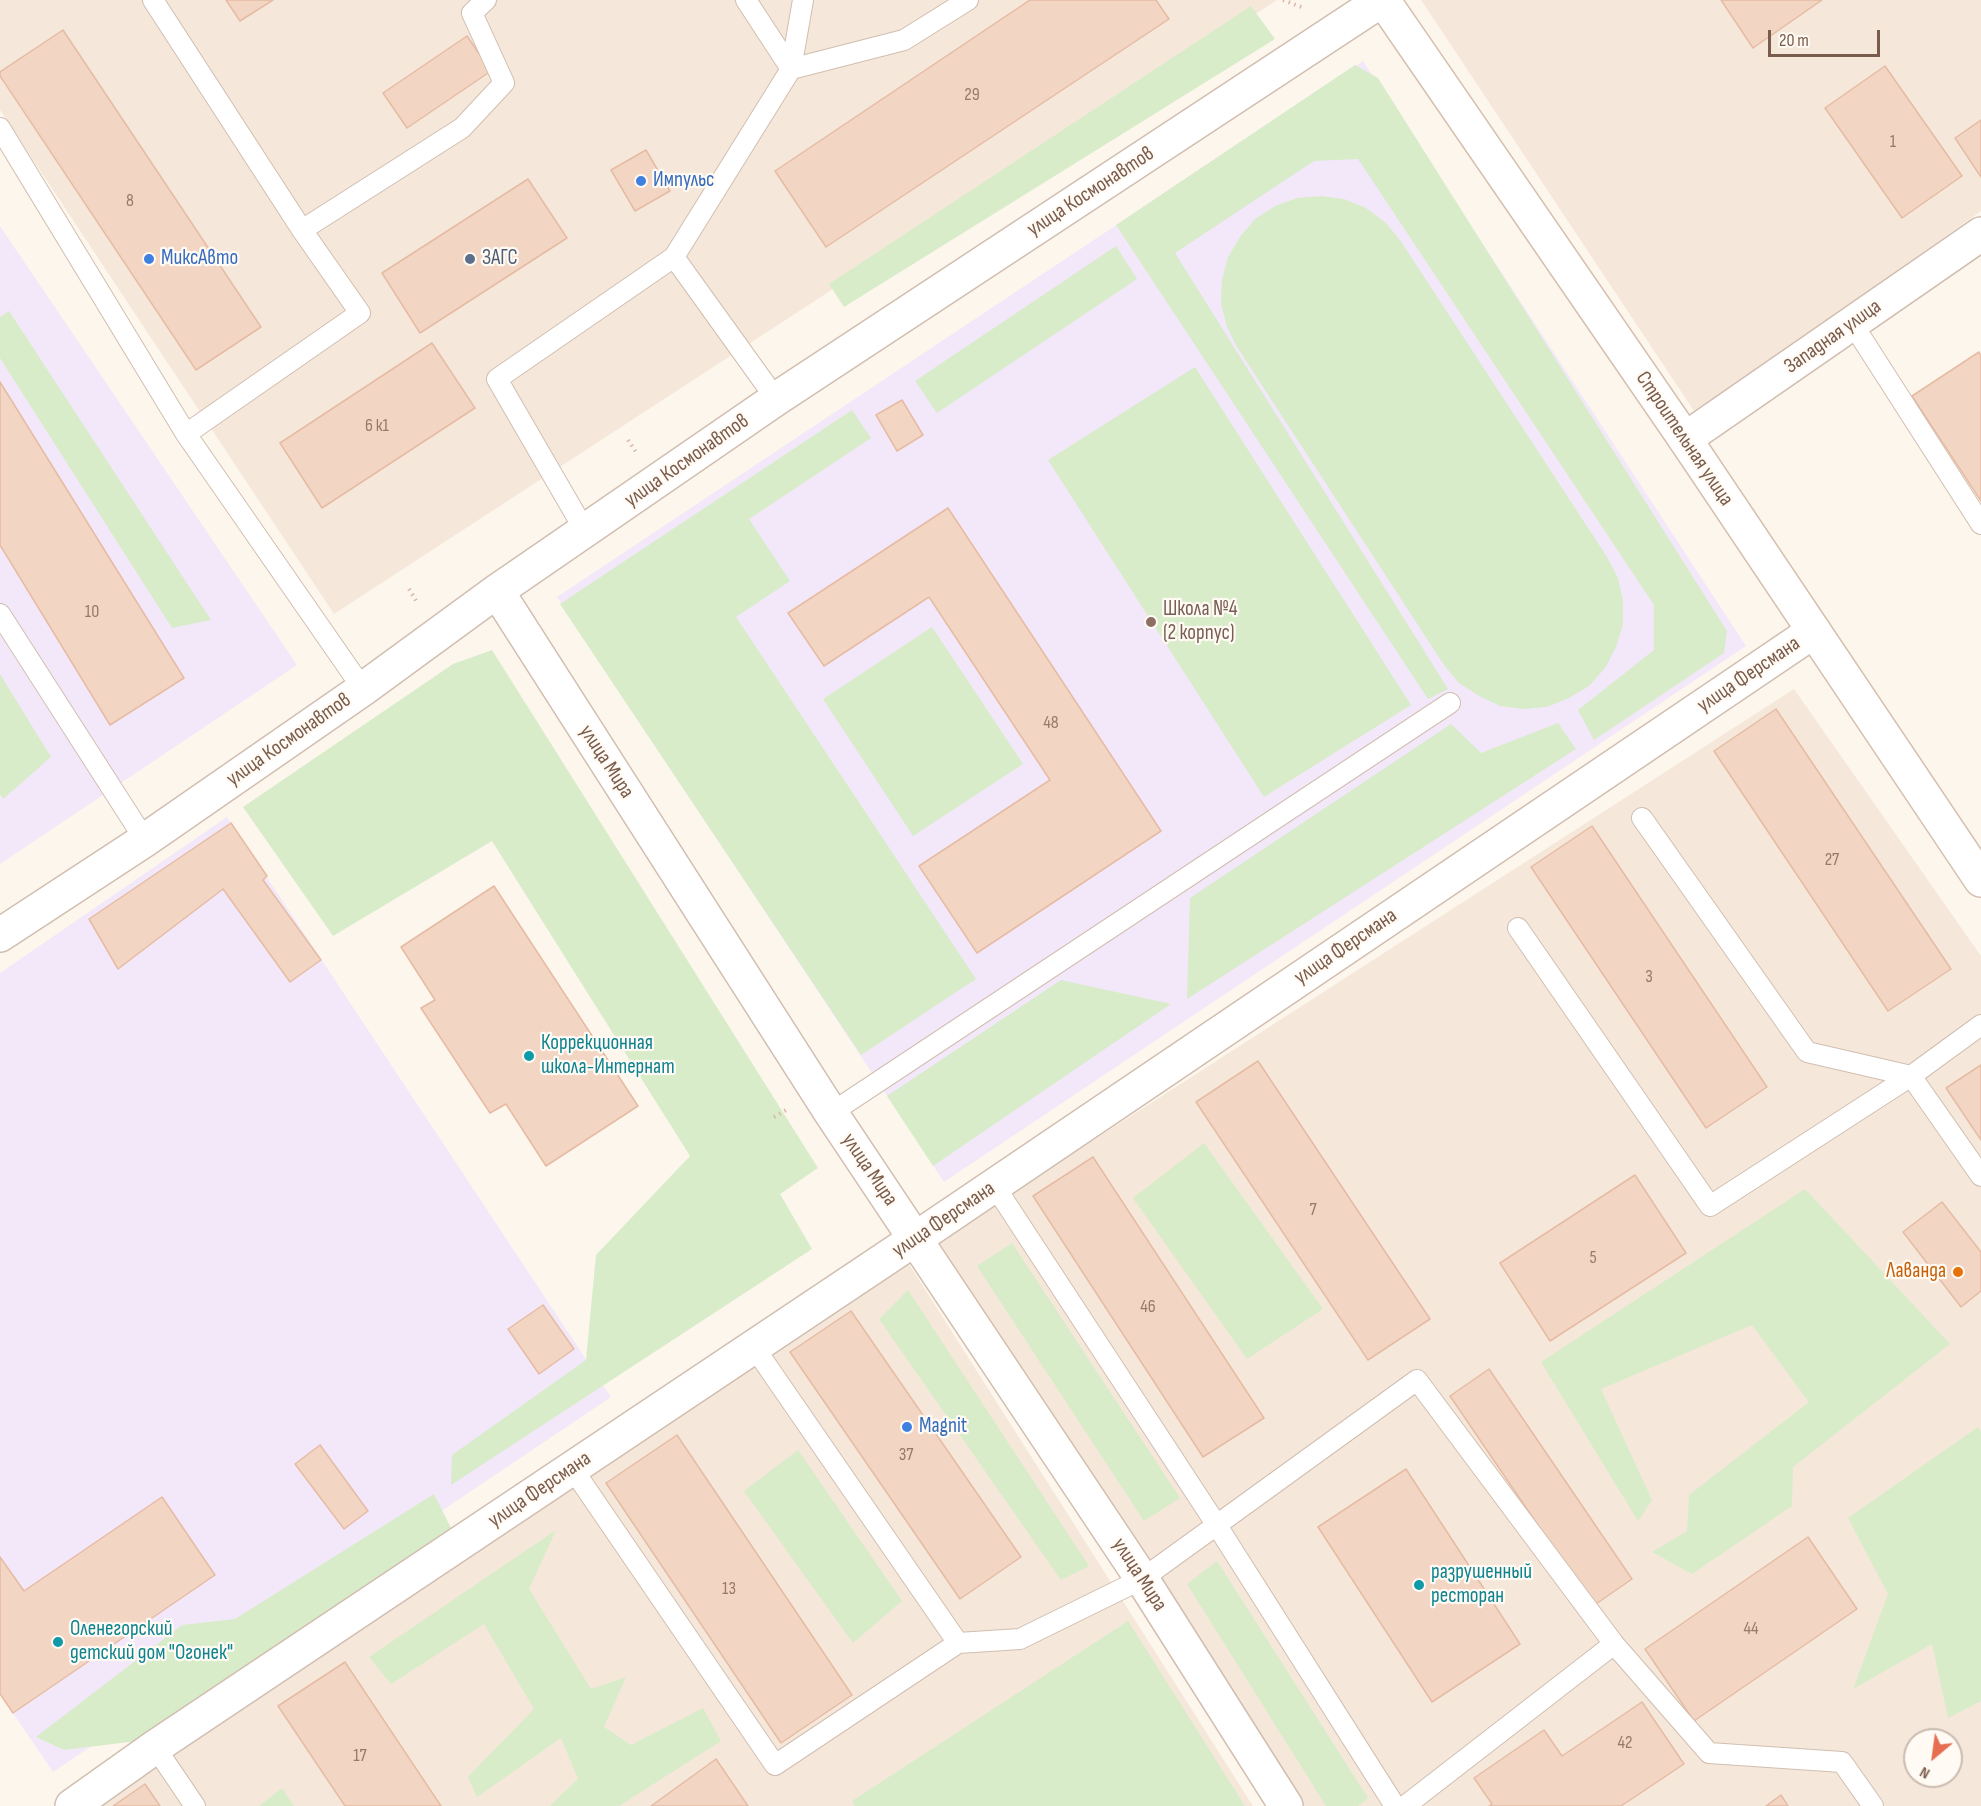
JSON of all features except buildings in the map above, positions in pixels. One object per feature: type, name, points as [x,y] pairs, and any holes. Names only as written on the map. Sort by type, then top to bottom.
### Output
[{"type":"street","name":"улица Космонавтов","points":[[0,935],[145,840],[363,689],[497,591],[776,399],[1382,0]]},
{"type":"street","name":"Строительная улица","points":[[1382,0],[1685,440],[1981,880]]},
{"type":"street","name":"Западная улица","points":[[1685,440],[1981,234]]},
{"type":"street","name":"улица Мира","points":[[497,591],[831,1113],[1142,1579],[1286,1806]]},
{"type":"street","name":"улица Ферсмана","points":[[72,1806],[1814,632]]},
{"type":"lane","points":[[153,0],[302,230],[360,313],[186,434]]},
{"type":"lane","points":[[302,230],[462,128],[504,83],[472,12],[486,0]]},
{"type":"lane","points":[[746,0],[791,69]]},
{"type":"lane","points":[[585,531],[496,379],[674,257],[791,69],[802,0]]},
{"type":"lane","points":[[791,69],[904,40],[968,0]]},
{"type":"lane","points":[[0,128],[186,434],[363,689]]},
{"type":"lane","points":[[674,257],[776,399]]},
{"type":"lane","points":[[1852,323],[1981,524]]},
{"type":"lane","points":[[0,614],[145,840]]},
{"type":"lane","points":[[831,1113],[1450,703]]},
{"type":"lane","points":[[1642,818],[1807,1052],[1911,1076],[1981,1176]]},
{"type":"lane","points":[[1518,928],[1710,1206],[1911,1076],[1981,1025]]},
{"type":"lane","points":[[994,1185],[1216,1524],[1395,1806]]},
{"type":"lane","points":[[754,1347],[958,1643]]},
{"type":"lane","points":[[572,1468],[775,1765],[958,1643],[1020,1639],[1142,1579],[1417,1380],[1614,1644],[1709,1753],[1842,1762],[1873,1806]]},
{"type":"lane","points":[[1405,1806],[1614,1644]]},
{"type":"lane","points":[[155,1748],[195,1806]]},
{"type":"shaded area","points":[[0,0],[1277,0],[334,614],[0,110]]},
{"type":"shaded area","points":[[1421,0],[1981,0],[1981,211],[1696,414]]},
{"type":"shaded area","name":"Школа №4 (2 корпус)","points":[[1363,61],[1746,646],[944,1182],[557,597]]},
{"type":"shaded area","points":[[0,226],[297,665],[0,864]]},
{"type":"shaded area","points":[[1794,689],[1981,956],[1981,1806],[1304,1806],[929,1246]]},
{"type":"shaded area","points":[[227,817],[611,1397],[53,1772],[0,1694],[0,973]]},
{"type":"shaded area","points":[[907,1261],[1253,1806],[99,1806]]},
{"type":"green space","points":[[1251,6],[1275,39],[844,307],[829,284]]},
{"type":"green space","points":[[1355,65],[1378,78],[1727,631],[1724,653],[1594,740],[1578,710],[1654,650],[1654,605],[1358,159],[1314,161],[1175,253],[1448,689],[1428,699],[1116,225]]},
{"type":"green space","points":[[1321,196],[1344,199],[1366,208],[1385,222],[1400,240],[1607,557],[1618,578],[1623,601],[1623,624],[1616,647],[1605,668],[1589,686],[1569,698],[1547,707],[1524,709],[1500,706],[1459,683],[1444,665],[1237,347],[1227,327],[1221,304],[1222,280],[1228,257],[1240,237],[1255,219],[1275,206],[1297,198]]},
{"type":"green space","points":[[1116,246],[1137,279],[937,413],[915,381]]},
{"type":"green space","points":[[9,311],[211,620],[172,628],[0,358],[0,317]]},
{"type":"green space","points":[[1195,367],[1411,705],[1264,797],[1048,460]]},
{"type":"green space","points":[[852,410],[871,438],[749,519],[790,581],[736,617],[976,979],[861,1055],[560,604]]},
{"type":"green space","points":[[932,627],[1023,764],[913,836],[823,699]]},
{"type":"green space","points":[[492,650],[818,1168],[780,1194],[812,1249],[451,1485],[452,1455],[586,1360],[596,1255],[690,1156],[492,841],[333,936],[243,807],[453,664]]},
{"type":"green space","points":[[0,674],[51,757],[3,799],[0,794]]},
{"type":"green space","points":[[1558,723],[1576,749],[1187,999],[1190,898],[1451,724],[1481,753]]},
{"type":"green space","points":[[1061,980],[1171,1004],[933,1166],[887,1096]]},
{"type":"green space","points":[[1204,1143],[1323,1309],[1247,1359],[1133,1198]]},
{"type":"green space","points":[[1805,1189],[1950,1344],[1793,1467],[1792,1506],[1692,1574],[1652,1552],[1687,1531],[1689,1495],[1809,1402],[1752,1325],[1601,1389],[1652,1500],[1638,1521],[1541,1362]]},
{"type":"green space","points":[[1012,1243],[1180,1498],[1144,1521],[977,1266]]},
{"type":"green space","points":[[908,1290],[1089,1566],[1061,1580],[879,1319]]},
{"type":"green space","points":[[1978,1427],[1981,1432],[1981,1701],[1948,1718],[1932,1644],[1853,1689],[1888,1594],[1848,1518]]},
{"type":"green space","points":[[798,1450],[902,1601],[853,1643],[744,1491]]},
{"type":"green space","points":[[434,1494],[451,1528],[137,1741],[64,1750],[36,1737],[182,1625],[235,1619]]},
{"type":"green space","points":[[556,1530],[529,1589],[591,1689],[626,1677],[604,1727],[631,1745],[703,1708],[721,1741],[619,1806],[550,1806],[578,1779],[561,1738],[477,1797],[468,1777],[534,1709],[484,1624],[391,1684],[369,1657]]},
{"type":"green space","points":[[1217,1561],[1368,1798],[1358,1806],[1326,1806],[1187,1584]]},
{"type":"green space","points":[[1128,1621],[1245,1806],[855,1806],[852,1801]]},
{"type":"green space","points":[[282,1788],[294,1806],[259,1806]]},
{"type":"place","name":"Импульс","points":[[641,181]]},
{"type":"place","name":"МиксАвто","points":[[149,259]]},
{"type":"place","name":"ЗАГС","points":[[470,259]]},
{"type":"place","name":"Школа №4 (2 корпус)","points":[[1151,622]]},
{"type":"place","name":"Коррекционная школа-Интернат","points":[[529,1056]]},
{"type":"place","name":"Лаванда","points":[[1958,1272]]},
{"type":"place","name":"Magnit","points":[[907,1427]]},
{"type":"place","name":"разрушенный ресторан","points":[[1419,1585]]},
{"type":"place","name":"Оленегорский детский дом \"Огонек\"","points":[[58,1642]]}]
